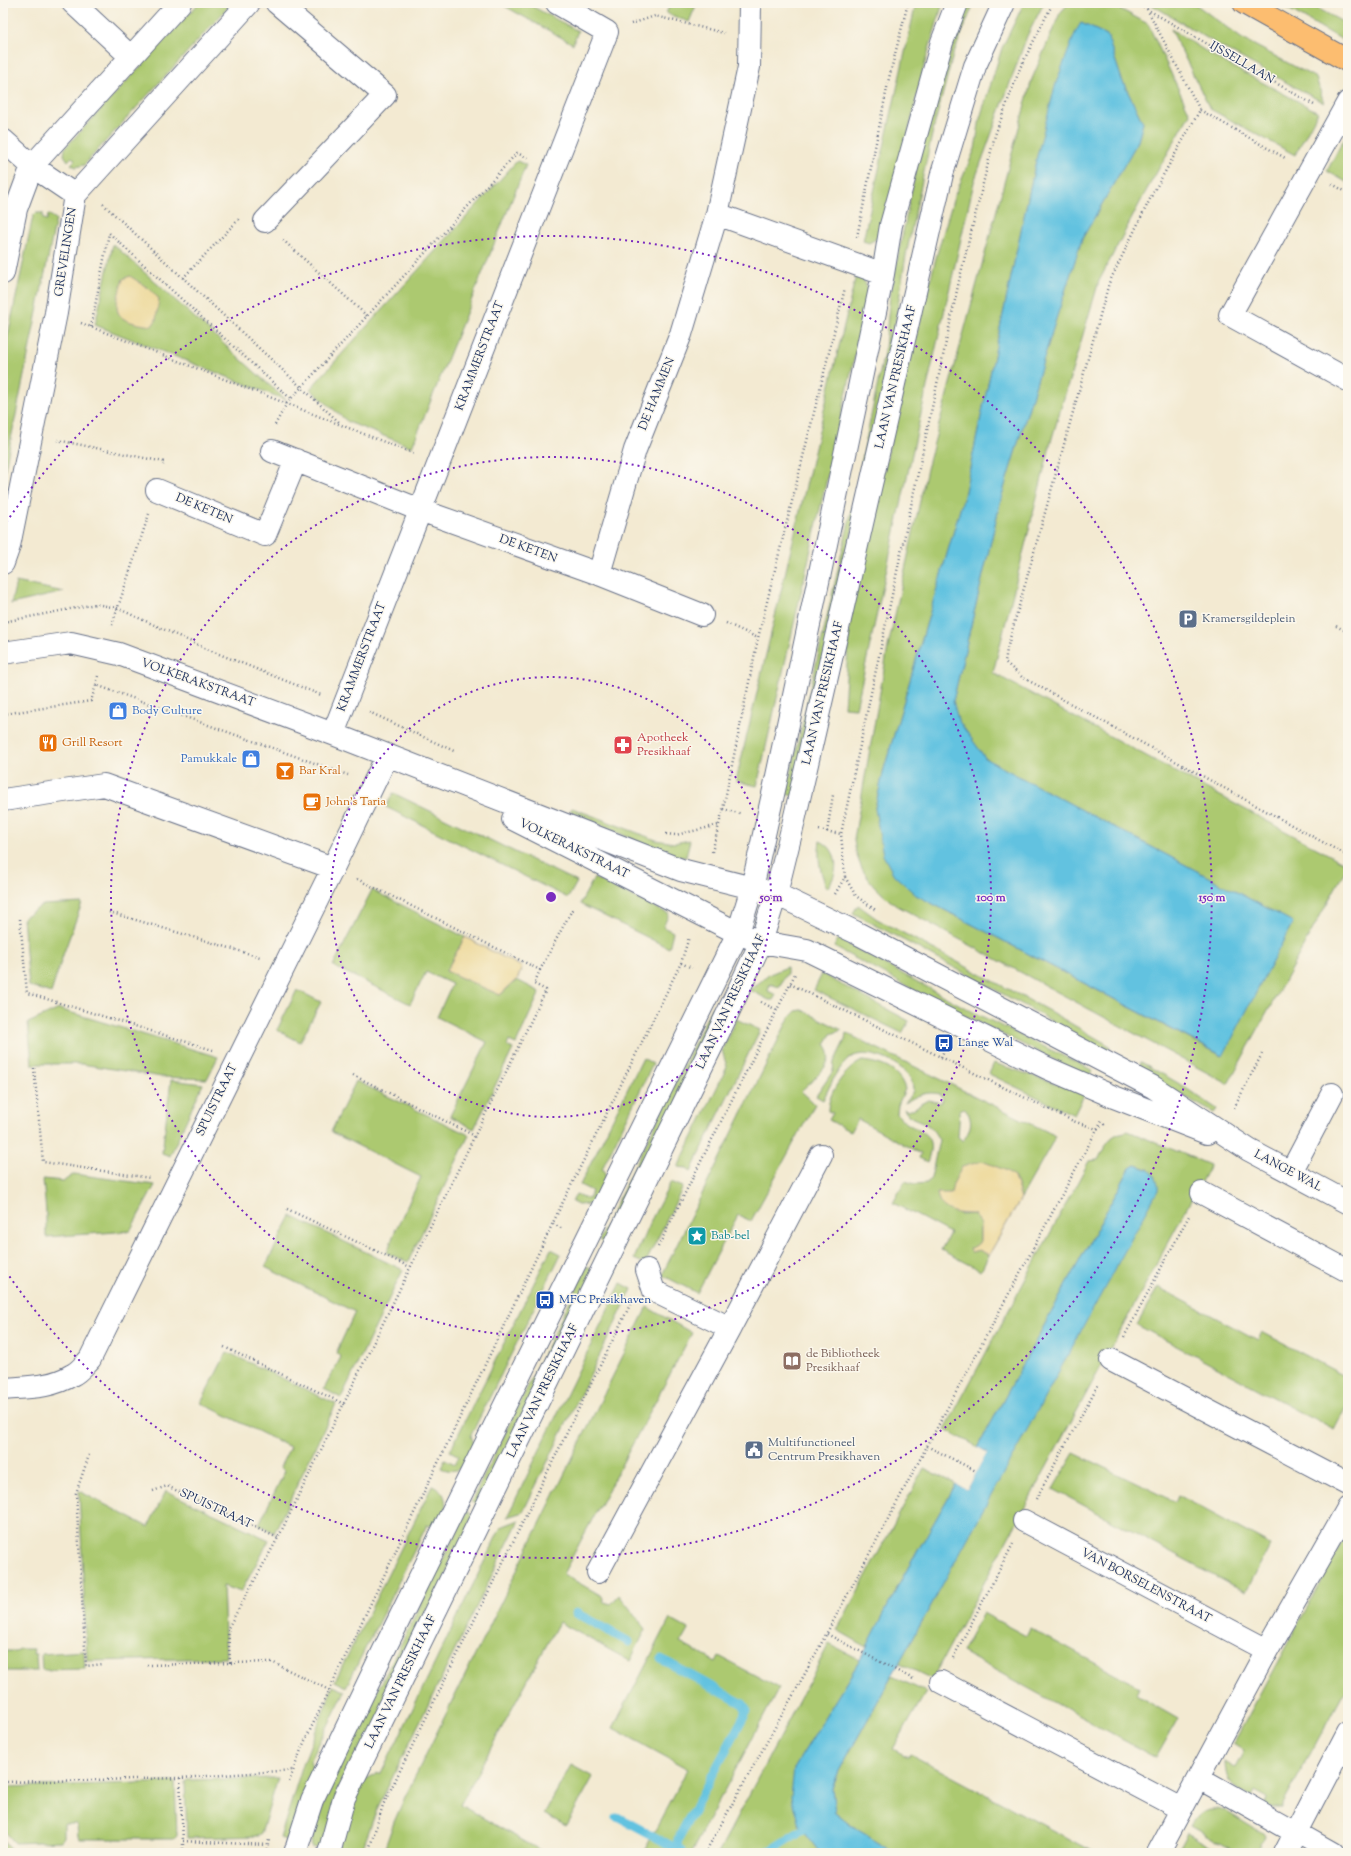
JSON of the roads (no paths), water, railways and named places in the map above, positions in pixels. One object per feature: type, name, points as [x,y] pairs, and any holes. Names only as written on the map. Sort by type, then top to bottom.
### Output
[{"type":"main road","points":[[1244,3],[1348,61]]},
{"type":"street","points":[[73,3],[131,57]]},
{"type":"street","points":[[3,273],[16,209],[32,166],[180,3]]},
{"type":"street","points":[[3,140],[32,166],[79,191],[249,3]]},
{"type":"street","points":[[265,221],[385,95],[277,3]]},
{"type":"street","name":"KRAMMERSTRAAT","points":[[333,734],[608,32],[557,3]]},
{"type":"street","name":"DE HAMMEN","points":[[599,574],[635,450],[681,334],[717,214],[749,67],[750,3]]},
{"type":"street","name":"LAAN VAN PRESIKHAAF","points":[[295,1853],[312,1800],[383,1652],[738,933],[752,888],[776,781],[883,274],[891,225],[942,42],[957,3]]},
{"type":"street","name":"LAAN VAN PRESIKHAAF","points":[[329,1853],[344,1798],[724,1021],[761,942],[776,894],[942,174],[975,66],[1004,3]]},
{"type":"street","points":[[1344,110],[1230,315],[1348,380]]},
{"type":"street","name":"GREVELINGEN","points":[[3,563],[9,546],[31,439],[79,191]]},
{"type":"street","points":[[717,214],[851,264],[883,274]]},
{"type":"street","name":"DE KETEN","points":[[272,450],[420,510],[599,574],[702,615]]},
{"type":"street","name":"DE KETEN","points":[[157,490],[265,535],[296,460]]},
{"type":"street","name":"VOLKERAKSTRAAT","points":[[3,653],[71,643],[106,650],[333,734],[681,870],[776,894]]},
{"type":"street","name":"VOLKERAKSTRAAT","points":[[387,756],[662,893],[738,933],[761,942]]},
{"type":"street","name":"SPUISTRAAT","points":[[3,1389],[44,1386],[58,1383],[74,1375],[90,1359],[102,1339],[177,1182],[387,756]]},
{"type":"street","points":[[3,800],[104,785],[333,868]]},
{"type":"street","name":"LANGE WAL","points":[[776,894],[855,932],[1153,1087],[1249,1150],[1348,1203]]},
{"type":"street","name":"LANGE WAL","points":[[761,942],[807,950],[1047,1068],[1114,1097],[1249,1150]]},
{"type":"street","points":[[1291,1172],[1332,1094]]},
{"type":"street","points":[[598,1572],[730,1328],[821,1155]]},
{"type":"street","points":[[1202,1193],[1348,1271]]},
{"type":"street","points":[[647,1270],[654,1291],[730,1328]]},
{"type":"street","points":[[1112,1360],[1348,1484]]},
{"type":"street","points":[[1158,1853],[1267,1650],[1348,1508]]},
{"type":"street","name":"VAN BORSELENSTRAAT","points":[[1024,1521],[1267,1650]]},
{"type":"street","points":[[941,1682],[1181,1808]]},
{"type":"street","points":[[1285,1853],[1348,1732]]},
{"type":"street","points":[[1199,1778],[1332,1853]]},
{"type":"water","points":[[1081,23],[1107,35],[1122,80],[1143,123],[1138,141],[1082,239],[1002,495],[953,701],[958,720],[986,759],[1293,922],[1223,1056],[916,895],[894,875],[883,855],[875,808],[884,769],[964,496],[1037,156],[1056,83],[1076,31]]},
{"type":"water","points":[[1135,1165],[1149,1170],[1155,1176],[1157,1179],[1158,1190],[839,1771],[832,1788],[835,1812],[858,1830],[896,1853],[820,1853],[799,1825],[791,1797],[794,1768],[860,1660],[905,1573],[956,1484],[967,1490],[987,1452],[978,1447],[1130,1168]]},
{"type":"waterway","points":[[576,1613],[629,1642]]},
{"type":"waterway","points":[[661,1659],[743,1704],[747,1711],[678,1839],[677,1849]]},
{"type":"waterway","points":[[617,1817],[681,1851]]},
{"type":"waterway","points":[[766,1853],[812,1824]]},
{"type":"place","name":"Kramersgildeplein","points":[[1188,619]]},
{"type":"place","name":"Body Culture","points":[[118,711]]},
{"type":"place","name":"Grill Resort","points":[[48,743]]},
{"type":"place","name":"Apotheek Presikhaaf","points":[[623,745]]},
{"type":"place","name":"Pamukkale","points":[[251,759]]},
{"type":"place","name":"Bar Kral","points":[[285,771]]},
{"type":"place","name":"John's Taria","points":[[312,802]]},
{"type":"place","name":"Lange Wal","points":[[944,1043]]},
{"type":"place","name":"Bab-bel","points":[[697,1236]]},
{"type":"place","name":"MFC Presikhaven","points":[[545,1300]]},
{"type":"place","name":"de Bibliotheek Presikhaaf","points":[[792,1361]]},
{"type":"place","name":"Multifunctioneel Centrum Presikhaven","points":[[754,1450]]}]
